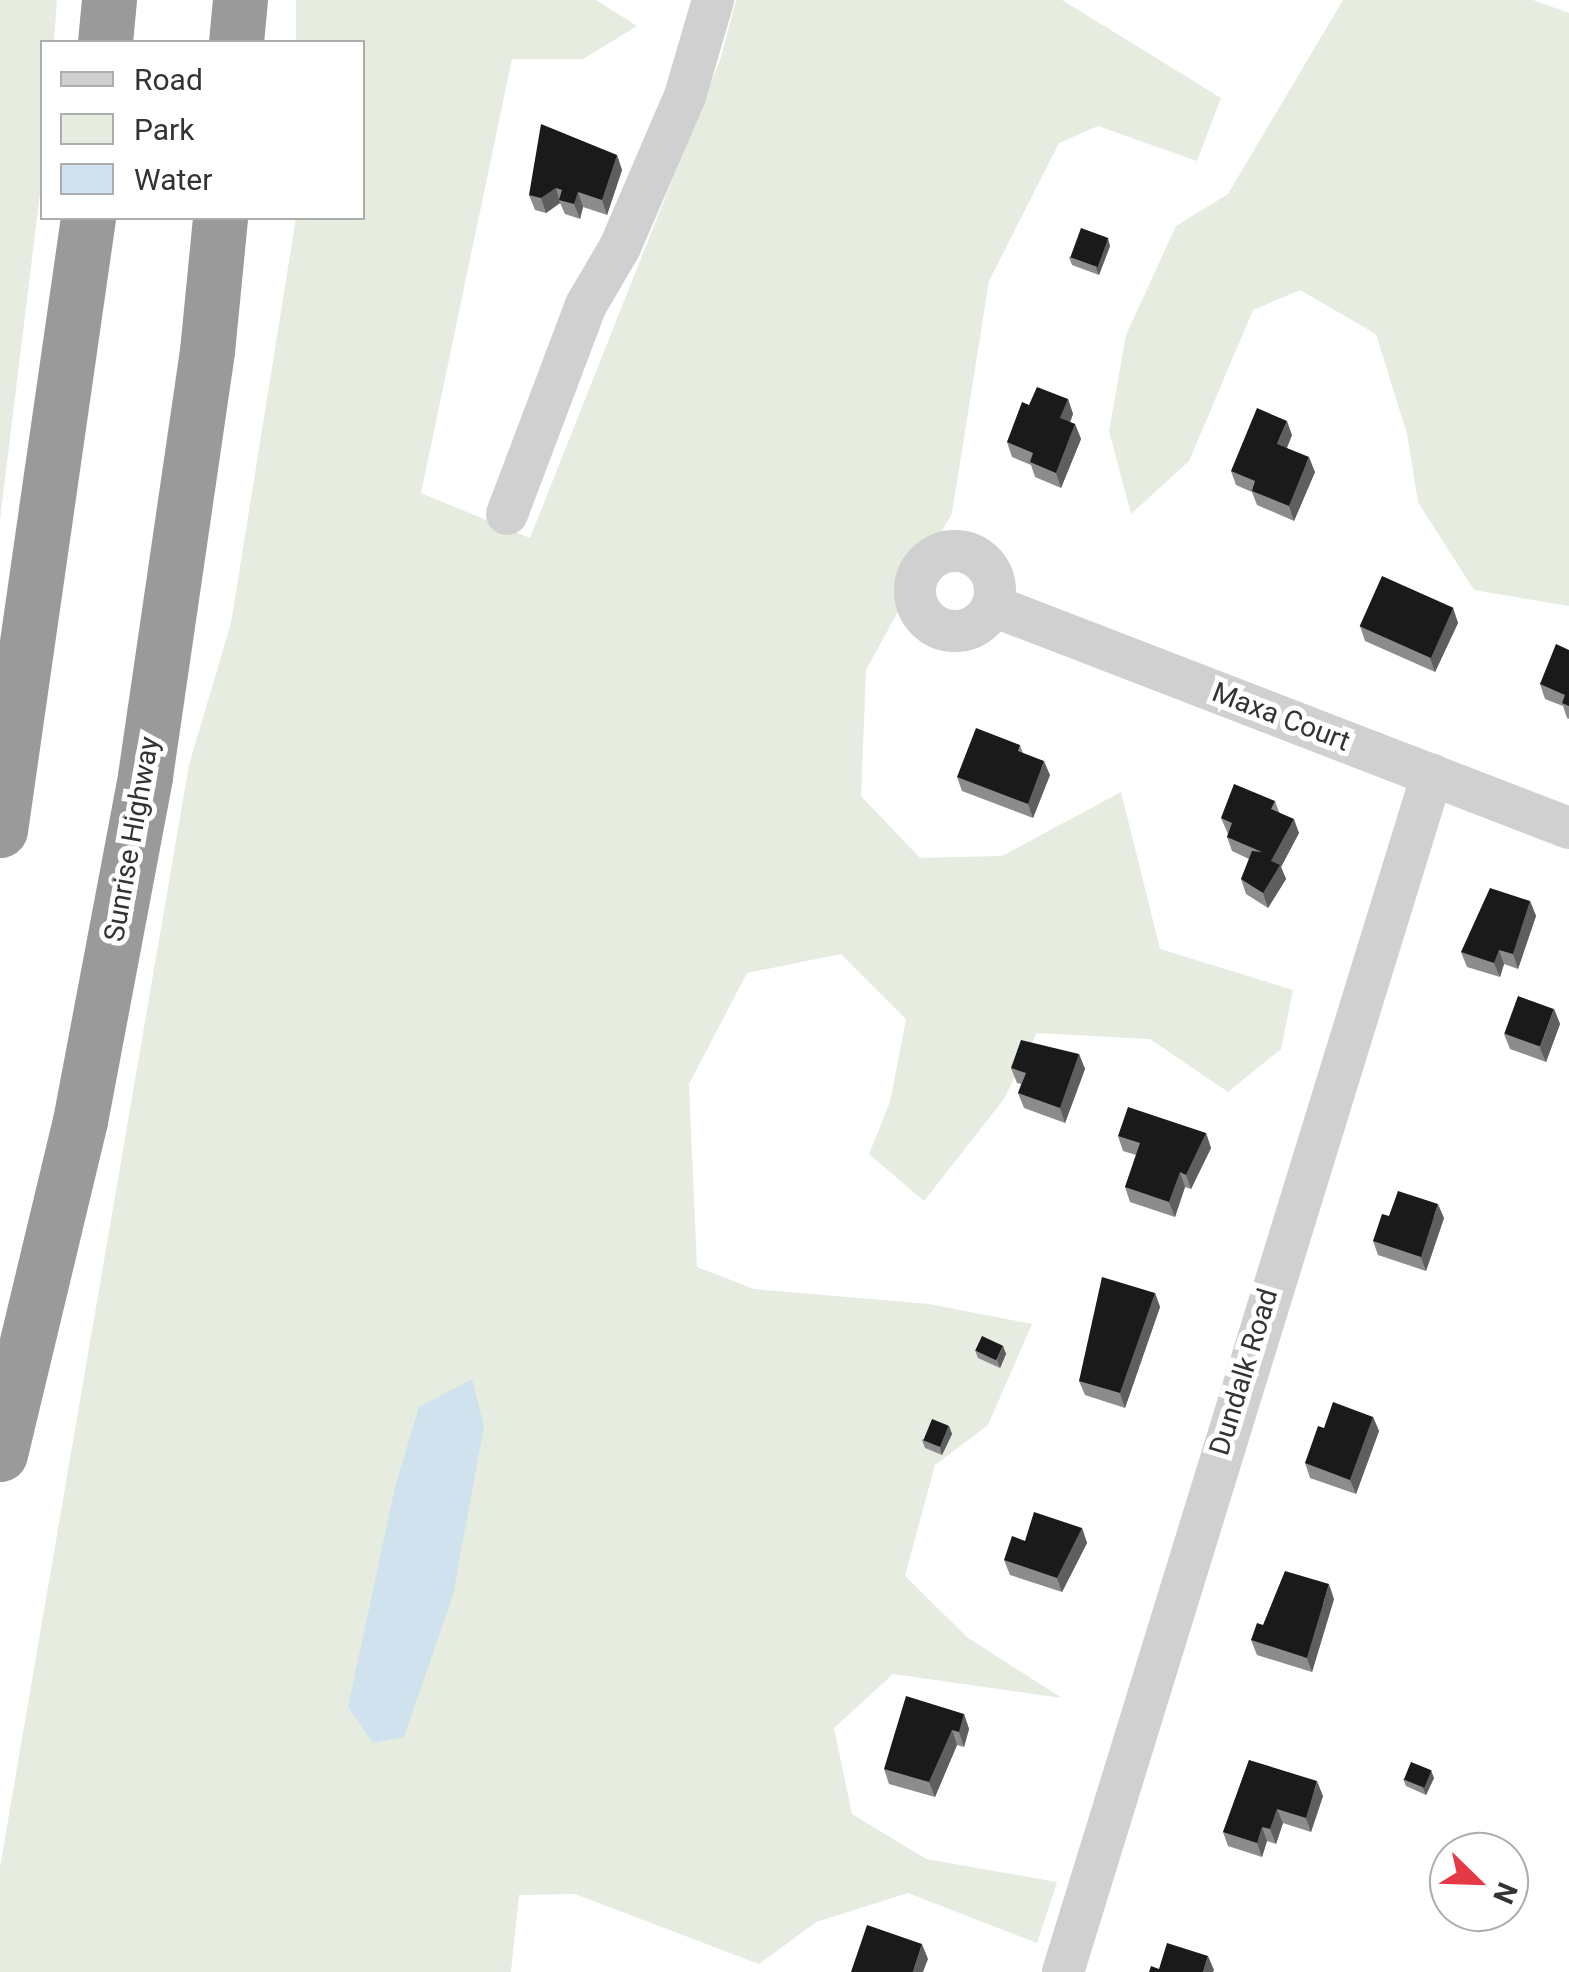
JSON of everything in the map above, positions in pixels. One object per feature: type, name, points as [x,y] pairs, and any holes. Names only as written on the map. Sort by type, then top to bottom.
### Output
[{"type":"highway","points":[[105,40],[110,0]]},
{"type":"highway","points":[[236,40],[240,0]]},
{"type":"highway","points":[[0,830],[88,220]]},
{"type":"highway","name":"Sunrise Highway","points":[[0,1454],[80,1121],[145,776],[207,351],[220,220]]},
{"type":"street","points":[[507,514],[586,304],[620,248],[685,96],[714,0]]},
{"type":"street","name":"Maxa Court","points":[[992,606],[1569,828]]},
{"type":"street","name":"Dundalk Road","points":[[1063,1972],[1432,775]]},
{"type":"green space","points":[[0,0],[57,0],[54,40],[40,40],[40,193],[0,520]]},
{"type":"green space","points":[[296,0],[596,0],[637,26],[583,59],[512,59],[421,493],[530,538],[721,57],[736,0],[1062,0],[1221,98],[1197,161],[1098,126],[1059,143],[989,281],[952,513],[866,670],[861,796],[920,858],[1002,856],[1121,792],[1160,949],[1293,990],[1281,1049],[1228,1092],[1150,1039],[1037,1033],[1004,1099],[924,1201],[869,1154],[890,1102],[906,1019],[841,954],[747,973],[689,1084],[697,1267],[754,1289],[929,1304],[1032,1324],[988,1425],[935,1465],[905,1576],[968,1638],[1062,1698],[893,1674],[834,1728],[852,1814],[926,1859],[1057,1882],[1037,1943],[908,1893],[816,1922],[759,1964],[575,1894],[519,1895],[511,1972],[0,1972],[0,1867],[189,765],[231,623],[296,220],[365,220],[365,40],[296,40]]},
{"type":"green space","points":[[1343,0],[1533,0],[1569,13],[1569,606],[1474,590],[1418,502],[1407,434],[1376,334],[1300,290],[1253,310],[1189,461],[1131,514],[1109,431],[1126,335],[1176,226],[1228,194]]},
{"type":"water","points":[[472,1379],[484,1426],[453,1595],[404,1737],[373,1743],[348,1707],[395,1487],[419,1407]]},
{"type":"building","points":[[541,124],[617,155],[602,200],[578,192],[574,204],[559,200],[562,190],[556,188],[541,198],[529,195]]},
{"type":"building","points":[[1081,228],[1108,238],[1098,267],[1070,257]]},
{"type":"building","points":[[1037,387],[1068,399],[1060,418],[1075,424],[1056,473],[1030,462],[1033,453],[1007,442],[1022,402],[1029,405]]},
{"type":"building","points":[[1257,408],[1287,421],[1277,444],[1309,457],[1289,506],[1252,491],[1255,481],[1231,471]]},
{"type":"building","points":[[1382,576],[1453,608],[1431,658],[1360,626]]},
{"type":"building","points":[[1556,644],[1569,650],[1569,706],[1562,703],[1565,695],[1540,684]]},
{"type":"building","points":[[976,728],[1020,745],[1018,751],[1044,761],[1028,804],[957,777]]},
{"type":"building","points":[[1234,784],[1275,801],[1271,809],[1294,819],[1271,861],[1280,865],[1263,893],[1241,879],[1252,851],[1262,852],[1227,837],[1232,823],[1221,818]]},
{"type":"building","points":[[1490,888],[1530,901],[1513,954],[1499,950],[1494,963],[1461,952]]},
{"type":"building","points":[[1518,996],[1554,1009],[1540,1047],[1504,1034]]},
{"type":"building","points":[[1021,1040],[1079,1054],[1060,1108],[1018,1093],[1026,1073],[1011,1068]]},
{"type":"building","points":[[1128,1107],[1206,1133],[1186,1175],[1180,1172],[1169,1202],[1125,1187],[1140,1143],[1118,1136]]},
{"type":"building","points":[[1398,1191],[1438,1204],[1421,1257],[1373,1241],[1382,1214],[1389,1216]]},
{"type":"building","points":[[1102,1277],[1155,1293],[1120,1393],[1079,1381]]},
{"type":"building","points":[[982,1336],[1003,1346],[996,1360],[975,1351]]},
{"type":"building","points":[[1333,1402],[1373,1417],[1350,1480],[1305,1463],[1318,1426],[1324,1428]]},
{"type":"building","points":[[932,1419],[949,1426],[940,1447],[923,1440]]},
{"type":"building","points":[[1034,1512],[1082,1528],[1057,1578],[1004,1560],[1012,1536],[1025,1541]]},
{"type":"building","points":[[1285,1571],[1329,1584],[1307,1658],[1251,1640],[1257,1623],[1263,1625]]},
{"type":"building","points":[[906,1696],[964,1714],[959,1732],[952,1730],[929,1782],[884,1769]]},
{"type":"building","points":[[1249,1760],[1317,1781],[1306,1818],[1277,1809],[1270,1829],[1262,1827],[1257,1843],[1223,1832]]},
{"type":"building","points":[[1411,1762],[1431,1770],[1424,1788],[1404,1780]]},
{"type":"building","points":[[867,1925],[922,1944],[913,1972],[851,1972]]},
{"type":"building","points":[[1167,1943],[1208,1956],[1203,1972],[1149,1972],[1151,1966],[1159,1969]]}]
